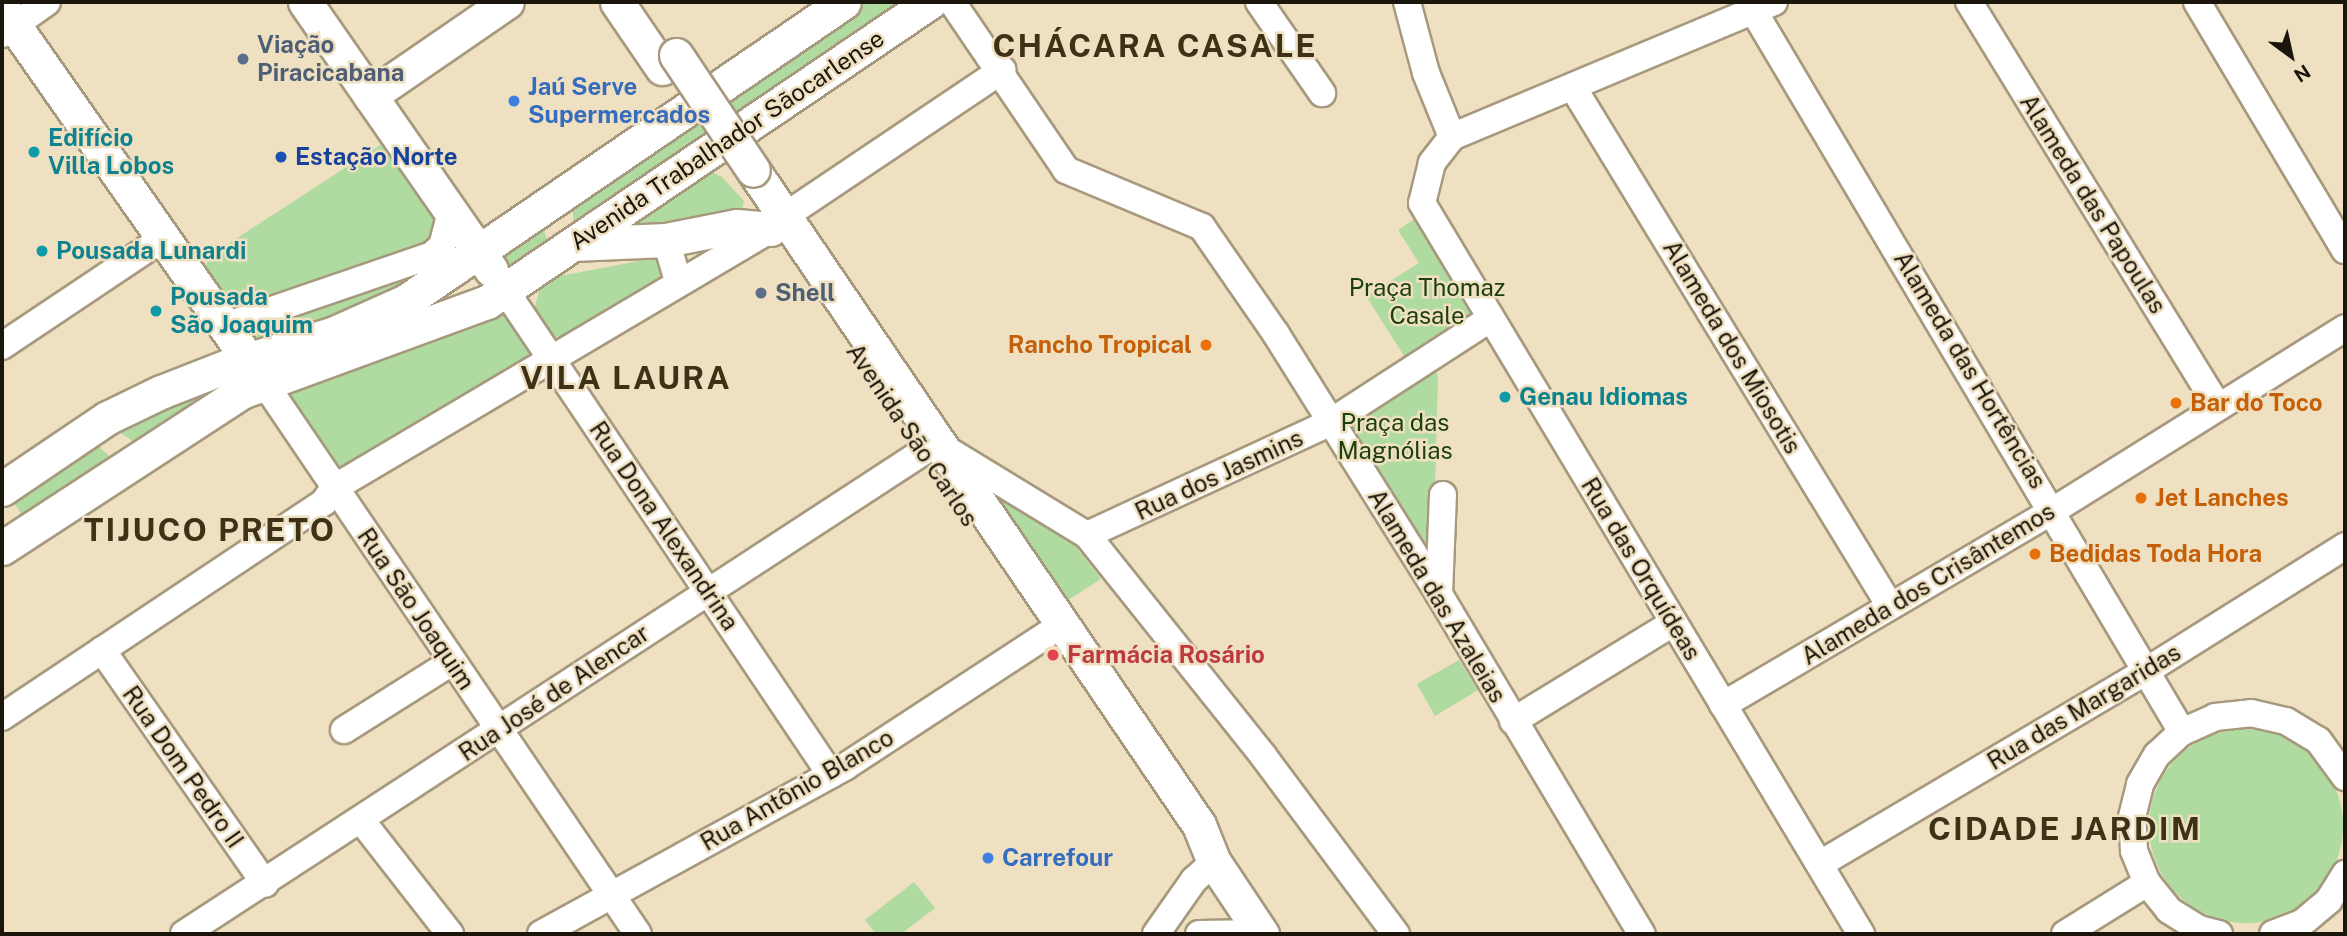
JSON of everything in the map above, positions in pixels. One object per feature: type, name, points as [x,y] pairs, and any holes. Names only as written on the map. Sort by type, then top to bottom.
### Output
[{"type":"main road","name":"Rua Dona Alexandrina","points":[[305,2],[505,290]]},
{"type":"main road","points":[[370,96],[507,2]]},
{"type":"main road","name":"Avenida São Carlos","points":[[617,2],[669,61],[930,447],[1199,825],[1214,862],[1250,933]]},
{"type":"main road","name":"Avenida São Carlos","points":[[642,2],[669,61]]},
{"type":"main road","points":[[2,504],[12,541],[132,462],[256,370],[381,315],[844,2]]},
{"type":"main road","name":"Avenida Trabalhador Sãocarlense","points":[[256,370],[426,327],[505,290],[930,2]]},
{"type":"main road","name":"Rua São Joaquim","points":[[6,22],[256,370]]},
{"type":"main road","points":[[565,193],[557,220],[565,249],[666,240],[737,226],[778,223]]},
{"type":"main road","points":[[202,375],[225,326]]},
{"type":"main road","points":[[2,489],[107,418],[202,375],[256,370]]},
{"type":"main road","points":[[107,418],[113,449],[132,462]]},
{"type":"main road","name":"Avenida São Carlos","points":[[930,447],[1046,635],[1181,837],[1214,862]]},
{"type":"street","points":[[6,22],[47,2]]},
{"type":"street","points":[[2,717],[324,502],[334,488],[551,356],[778,223],[1002,70],[953,2]]},
{"type":"street","points":[[1259,2],[1322,93]]},
{"type":"street","points":[[1407,2],[1426,73],[1452,137],[1574,89],[1764,6]]},
{"type":"street","name":"Alameda das Papoulas","points":[[1969,2],[2217,405]]},
{"type":"street","points":[[2206,5],[2345,250]]},
{"type":"street","name":"Alameda das Hortências","points":[[1764,6],[2182,732]]},
{"type":"street","name":"Alameda das Azaleias","points":[[1002,70],[1066,170],[1202,227],[1276,334],[1329,423],[1439,594],[1643,934]]},
{"type":"street","name":"Alameda dos Miosotis","points":[[1574,89],[1890,606]]},
{"type":"street","name":"Rua das Orquídeas","points":[[1452,137],[1432,163],[1422,203],[1861,934]]},
{"type":"street","points":[[225,326],[432,255],[442,246],[451,212]]},
{"type":"street","points":[[2,346],[162,239]]},
{"type":"street","points":[[666,240],[678,281]]},
{"type":"street","name":"Rua Dona Alexandrina","points":[[505,290],[831,775]]},
{"type":"street","name":"Rua dos Jasmins","points":[[1087,535],[1166,502],[1329,423],[1490,319]]},
{"type":"street","name":"Alameda dos Crisântemos","points":[[1723,705],[2054,510],[2217,405],[2345,328]]},
{"type":"street","name":"Rua São Joaquim","points":[[256,370],[638,934]]},
{"type":"street","points":[[930,447],[1087,535],[1264,757],[1396,934]]},
{"type":"street","name":"Rua José de Alencar","points":[[184,934],[500,731],[708,590],[930,447]]},
{"type":"street","points":[[1439,594],[1443,495]]},
{"type":"street","name":"Rua das Margaridas","points":[[1820,864],[2146,671],[2345,546]]},
{"type":"street","points":[[1513,721],[1673,623]]},
{"type":"street","name":"Rua Antônio Blanco","points":[[541,934],[831,775],[1046,635]]},
{"type":"street","name":"Rua Dom Pedro II","points":[[102,650],[265,884]]},
{"type":"street","points":[[344,730],[453,662]]},
{"type":"street","points":[[2219,934],[2199,929],[2169,910],[2147,883],[2134,851],[2132,817],[2146,775],[2157,755],[2182,732],[2215,717],[2251,713],[2287,721],[2318,740],[2344,769]]},
{"type":"street","points":[[361,820],[450,934]]},
{"type":"street","points":[[1156,934],[1194,880],[1214,862]]},
{"type":"street","points":[[2273,934],[2305,929],[2329,900],[2345,874]]},
{"type":"street","points":[[2065,934],[2147,883]]},
{"type":"street","points":[[1199,934],[1250,933]]},
{"type":"green space","points":[[868,2],[905,2],[577,225],[573,222],[573,211],[584,197]]},
{"type":"green space","points":[[385,142],[444,228],[438,243],[252,305],[227,301],[206,274],[206,264],[217,251]]},
{"type":"green space","points":[[712,172],[722,177],[744,201],[741,213],[612,231],[700,174]]},
{"type":"green space","name":"Praça Thomaz Casale","points":[[1416,218],[1479,312],[1406,359],[1366,296],[1419,263],[1398,230]]},
{"type":"green space","points":[[542,227],[551,248],[510,275],[498,260],[501,250]]},
{"type":"green space","points":[[660,257],[668,275],[566,336],[551,337],[533,312],[540,289],[560,276]]},
{"type":"green space","points":[[419,270],[399,295],[254,344],[248,330]]},
{"type":"green space","points":[[506,310],[529,349],[527,359],[349,469],[334,471],[285,391]]},
{"type":"green space","name":"Praça das Magnólias","points":[[1434,367],[1438,376],[1433,563],[1345,424]]},
{"type":"green space","points":[[231,382],[136,443],[121,433],[121,425]]},
{"type":"green space","points":[[98,438],[101,449],[113,459],[25,516],[21,514],[13,501]]},
{"type":"green space","points":[[982,485],[1072,542],[1101,579],[1062,604]]},
{"type":"green space","points":[[1459,660],[1478,690],[1435,716],[1417,684]]},
{"type":"green space","points":[[2246,729],[2265,730],[2283,736],[2315,757],[2336,789],[2342,807],[2342,845],[2336,863],[2315,895],[2283,916],[2265,922],[2246,923],[2227,922],[2209,916],[2177,895],[2156,863],[2150,845],[2149,826],[2150,807],[2156,789],[2177,757],[2209,736],[2227,730]]},
{"type":"green space","points":[[914,882],[935,908],[901,934],[876,934],[865,920]]},
{"type":"place","name":"Viação Piracicabana","points":[[243,59]]},
{"type":"place","name":"Jaú Serve Supermercados","points":[[514,101]]},
{"type":"place","name":"Edifício Villa Lobos","points":[[34,152]]},
{"type":"place","name":"Estação Norte","points":[[281,157]]},
{"type":"place","name":"Pousada Lunardi","points":[[42,251]]},
{"type":"place","name":"Shell","points":[[761,293]]},
{"type":"place","name":"Pousada São Joaquim","points":[[156,311]]},
{"type":"place","name":"Rancho Tropical","points":[[1206,345]]},
{"type":"place","name":"Genau Idiomas","points":[[1505,397]]},
{"type":"place","name":"Bar do Toco","points":[[2176,403]]},
{"type":"place","name":"Jet Lanches","points":[[2141,498]]},
{"type":"place","name":"Bedidas Toda Hora","points":[[2035,554]]},
{"type":"place","name":"Farmácia Rosário","points":[[1053,655]]},
{"type":"place","name":"Carrefour","points":[[988,858]]},
{"type":"district","name":"CHÁCARA CASALE","points":[[1155,46]]},
{"type":"district","name":"VILA LAURA","points":[[626,378]]},
{"type":"district","name":"TIJUCO PRETO","points":[[210,530]]},
{"type":"district","name":"CIDADE JARDIM","points":[[2065,829]]}]
